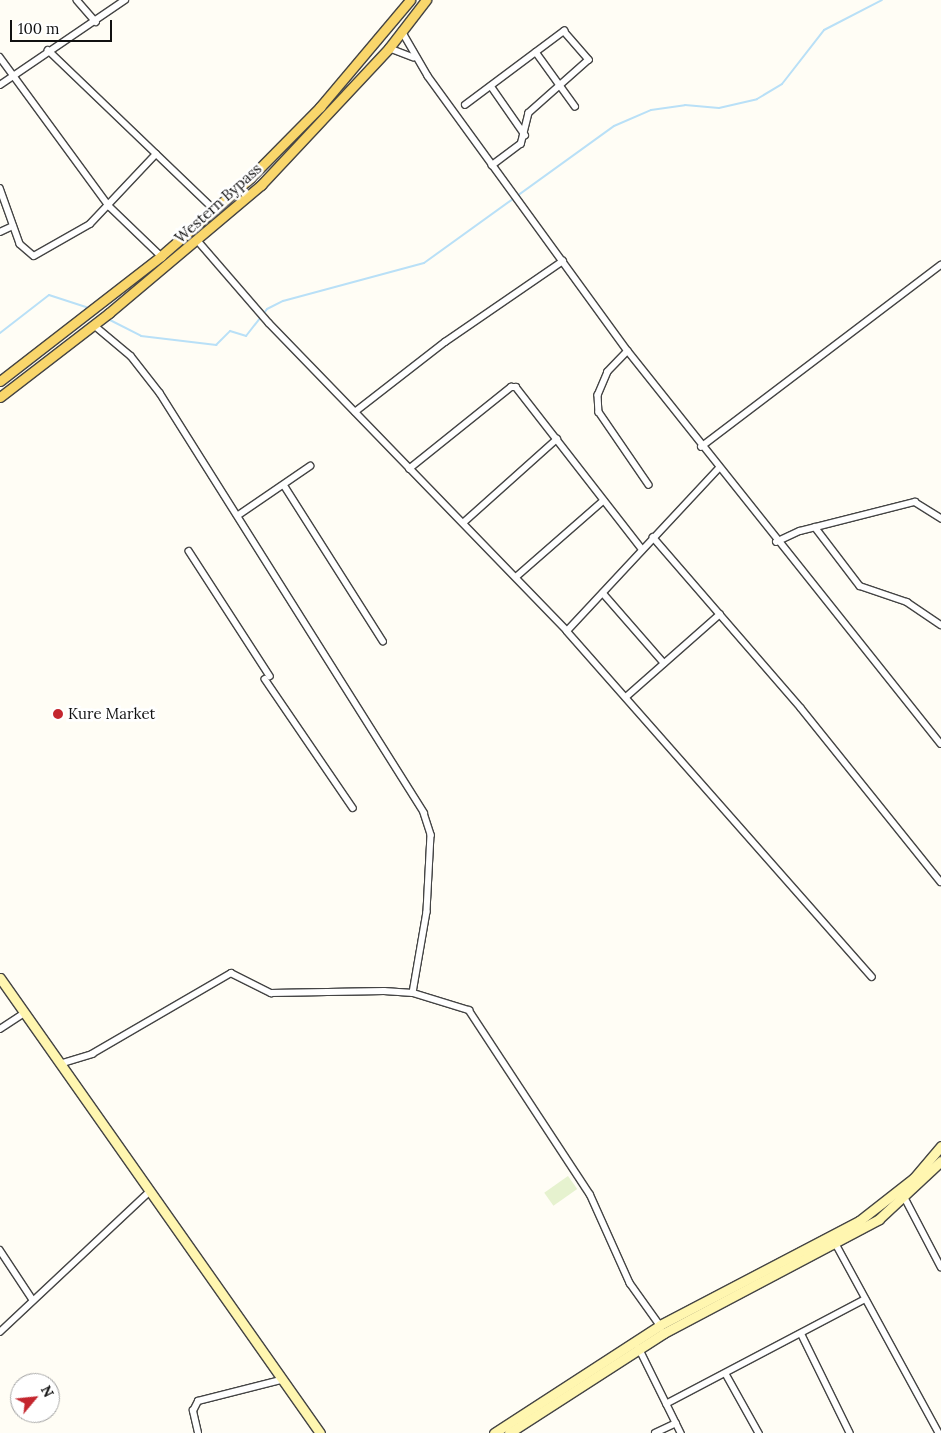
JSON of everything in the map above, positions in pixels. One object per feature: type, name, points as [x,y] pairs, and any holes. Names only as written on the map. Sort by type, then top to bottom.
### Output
[{"type":"main road","name":"Western Bypass","points":[[0,381],[96,308],[215,210],[320,107],[410,0]]},
{"type":"main road","name":"Western Bypass","points":[[0,397],[109,314],[198,241],[292,154],[389,48],[426,0]]},
{"type":"main road","points":[[0,978],[320,1433]]},
{"type":"main road","points":[[494,1433],[660,1325],[859,1221],[914,1178],[941,1146]]},
{"type":"main road","points":[[509,1433],[639,1348],[836,1244],[905,1198],[941,1161]]},
{"type":"street","points":[[77,0],[96,22]]},
{"type":"street","points":[[0,85],[48,50],[96,22],[125,0]]},
{"type":"street","points":[[402,31],[414,58],[628,351],[776,542],[941,744]]},
{"type":"street","points":[[465,104],[565,32],[588,58],[588,64],[527,116],[525,135],[521,144],[492,166]]},
{"type":"street","points":[[389,48],[414,58]]},
{"type":"street","points":[[48,50],[215,210]]},
{"type":"street","points":[[536,52],[575,106]]},
{"type":"street","points":[[0,57],[12,77],[108,206],[161,256]]},
{"type":"street","points":[[491,86],[525,135]]},
{"type":"street","points":[[0,188],[20,244],[34,256],[74,235],[108,206],[156,154]]},
{"type":"street","points":[[0,232],[13,226]]},
{"type":"street","points":[[198,241],[268,322],[409,469],[516,576],[567,631],[872,978]]},
{"type":"street","points":[[355,412],[445,342],[563,261]]},
{"type":"street","points":[[701,447],[941,265]]},
{"type":"street","points":[[97,323],[148,376],[240,514],[429,823],[427,912],[413,994]]},
{"type":"street","points":[[628,351],[608,372],[598,395],[598,412],[650,485]]},
{"type":"street","points":[[409,469],[510,387],[518,389],[642,549]]},
{"type":"street","points":[[463,523],[557,439]]},
{"type":"street","points":[[240,514],[310,466]]},
{"type":"street","points":[[567,631],[718,468]]},
{"type":"street","points":[[284,485],[383,641]]},
{"type":"street","points":[[516,576],[604,501]]},
{"type":"street","points":[[776,542],[815,528],[915,502],[941,518]]},
{"type":"street","points":[[815,528],[860,586],[907,602],[941,625]]},
{"type":"street","points":[[653,537],[720,614],[941,882]]},
{"type":"street","points":[[190,551],[267,678],[353,808]]},
{"type":"street","points":[[603,593],[664,663]]},
{"type":"street","points":[[626,698],[720,614]]},
{"type":"street","points":[[60,1064],[120,1039],[226,974],[243,976],[271,993],[332,989],[413,994],[475,1014],[590,1194],[630,1283],[660,1325]]},
{"type":"street","points":[[0,1030],[24,1013]]},
{"type":"street","points":[[0,1332],[149,1192]]},
{"type":"street","points":[[905,1198],[941,1267]]},
{"type":"street","points":[[836,1244],[939,1433]]},
{"type":"street","points":[[0,1250],[33,1300]]},
{"type":"street","points":[[666,1404],[802,1334],[865,1299]]},
{"type":"street","points":[[802,1334],[850,1433]]},
{"type":"street","points":[[639,1348],[681,1433]]},
{"type":"street","points":[[726,1374],[759,1433]]},
{"type":"street","points":[[198,1433],[193,1411],[198,1401],[281,1380]]},
{"type":"street","points":[[655,1433],[676,1423]]},
{"type":"green space","points":[[568,1176],[577,1189],[553,1206],[544,1193]]},
{"type":"waterway","points":[[106,318],[141,336],[216,345],[230,331],[246,336],[267,309],[283,301],[424,263],[614,126],[651,110],[685,105],[719,108],[757,99],[782,84],[824,30],[882,0]]},
{"type":"waterway","points":[[0,333],[49,295],[89,308]]},
{"type":"place","name":"Kure Market","points":[[58,714]]}]
